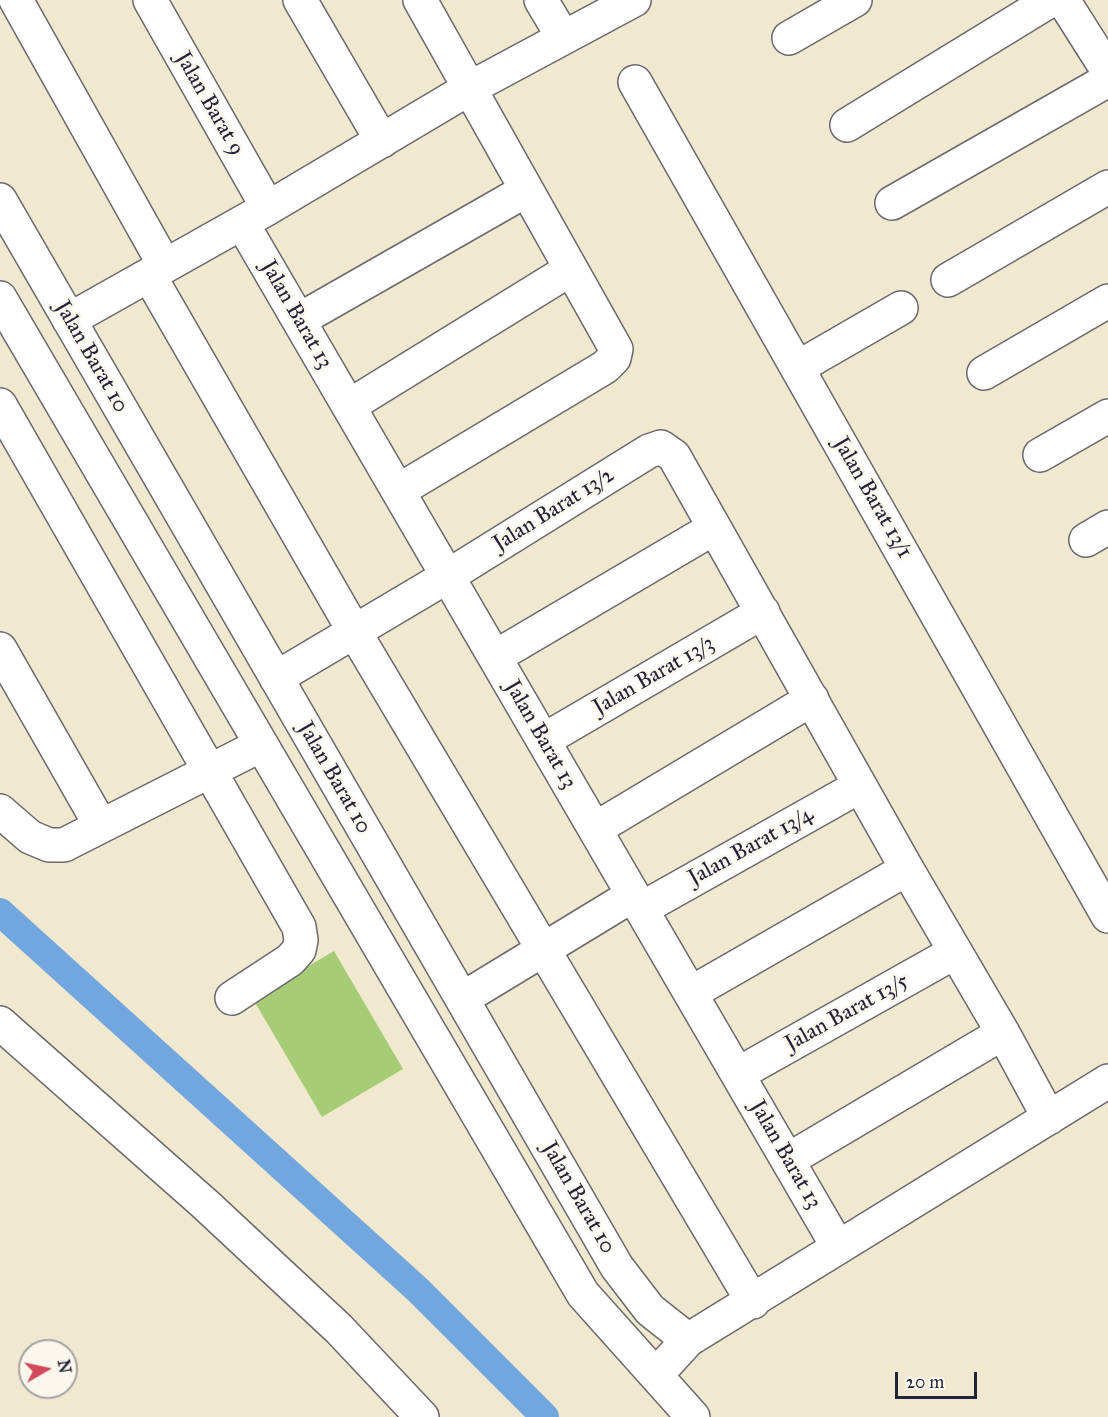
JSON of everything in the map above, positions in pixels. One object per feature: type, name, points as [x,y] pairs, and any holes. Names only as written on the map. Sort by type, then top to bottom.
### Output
[{"type":"street","points":[[16,0],[157,271],[354,631],[753,1302]]},
{"type":"street","name":"Jalan Barat 9","points":[[150,0],[255,215]]},
{"type":"street","points":[[300,0],[382,141]]},
{"type":"street","points":[[398,491],[605,367],[614,358],[616,349],[525,191],[420,0]]},
{"type":"street","points":[[541,0],[563,37]]},
{"type":"street","points":[[69,320],[255,215],[470,88],[634,0]]},
{"type":"street","points":[[789,38],[855,0]]},
{"type":"street","points":[[847,124],[1051,0]]},
{"type":"street","points":[[1063,0],[1108,71]]},
{"type":"street","points":[[892,203],[1108,80]]},
{"type":"street","name":"Jalan Barat 13/1","points":[[634,81],[1108,916]]},
{"type":"street","points":[[948,280],[1108,187]]},
{"type":"street","points":[[299,320],[525,191]]},
{"type":"street","name":"Jalan Barat 10","points":[[0,200],[618,1267],[651,1310],[688,1340]]},
{"type":"street","name":"Jalan Barat 13","points":[[255,215],[299,320],[838,1247]]},
{"type":"street","points":[[349,406],[571,269]]},
{"type":"street","points":[[0,298],[582,1294],[693,1417]]},
{"type":"street","points":[[984,372],[1108,302]]},
{"type":"street","points":[[798,368],[900,308]]},
{"type":"street","points":[[0,405],[292,911],[299,927],[301,940],[299,950],[290,960],[232,998]]},
{"type":"street","points":[[1040,455],[1108,416]]},
{"type":"street","name":"Jalan Barat 13/2","points":[[276,678],[448,576],[649,451],[661,447],[674,456],[714,528]]},
{"type":"street","points":[[495,657],[714,528],[907,869],[1003,1033],[1049,1118]]},
{"type":"street","name":"Jalan Barat 13/3","points":[[544,740],[763,612]]},
{"type":"street","points":[[0,649],[102,826]]},
{"type":"street","points":[[595,829],[812,699]]},
{"type":"street","points":[[0,811],[30,837],[49,845],[64,845],[261,745]]},
{"type":"street","name":"Jalan Barat 13/4","points":[[462,999],[543,950],[860,786]]},
{"type":"street","points":[[691,993],[907,869]]},
{"type":"street","name":"Jalan Barat 13/5","points":[[738,1074],[956,952]]},
{"type":"street","points":[[0,1023],[205,1204],[339,1329],[422,1417]]},
{"type":"street","points":[[788,1160],[1003,1033]]},
{"type":"street","points":[[656,1375],[688,1340],[1108,1081]]},
{"type":"green space","points":[[334,951],[403,1069],[322,1117],[253,999]]},
{"type":"waterway","points":[[0,912],[418,1290],[545,1417]]}]
